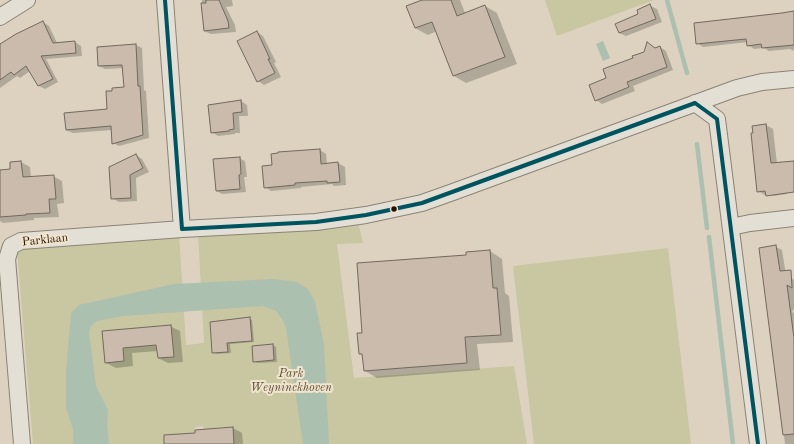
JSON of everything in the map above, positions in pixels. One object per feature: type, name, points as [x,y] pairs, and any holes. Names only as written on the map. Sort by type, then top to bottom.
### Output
[{"type":"street","points":[[0,17],[27,0]]},
{"type":"street","points":[[164,0],[182,229]]},
{"type":"street","name":"Parklaan","points":[[22,444],[7,259],[11,246],[21,241],[182,229],[316,222],[366,216],[422,203],[737,88],[762,82],[794,79]]},
{"type":"street","points":[[695,103],[717,119],[758,444]]},
{"type":"street","points":[[731,227],[750,223],[794,218]]},
{"type":"green space","points":[[545,0],[654,0],[557,36]]},
{"type":"green space","name":"Park Weyninckhoven","points":[[358,222],[363,243],[337,244],[354,378],[514,366],[527,444],[234,444],[233,427],[218,428],[218,431],[204,433],[203,426],[195,427],[195,433],[182,434],[183,444],[33,444],[17,249],[179,233],[186,345],[204,343],[198,232]],"holes":[[[249,318],[242,335],[242,342],[227,343],[228,352],[212,353],[210,322]],[[171,325],[174,357],[158,358],[156,345],[123,348],[124,361],[106,363],[102,331]]]},
{"type":"green space","points":[[668,248],[691,444],[534,444],[513,266]]},
{"type":"shaded area","points":[[603,41],[610,58],[603,61],[596,44]]},
{"type":"shaded area","points":[[274,279],[297,282],[308,289],[315,302],[324,344],[329,444],[303,444],[286,328],[276,311],[263,306],[124,316],[97,321],[91,326],[89,332],[96,386],[108,410],[107,425],[109,444],[73,444],[73,429],[66,408],[66,372],[71,313],[79,305],[174,284]]},
{"type":"building","points":[[206,0],[219,0],[228,21],[229,28],[204,31],[201,3],[206,3]]},
{"type":"building","points":[[422,0],[451,0],[457,16],[485,5],[505,57],[453,76],[432,22],[415,28],[406,6]]},
{"type":"building","points":[[650,4],[656,19],[619,33],[615,24],[638,14],[637,10]]},
{"type":"building","points":[[794,11],[794,45],[762,48],[761,44],[747,46],[746,39],[696,44],[694,23]]},
{"type":"building","points":[[43,21],[53,43],[75,41],[76,53],[41,56],[53,79],[38,86],[26,66],[14,75],[11,72],[0,80],[0,44],[16,34]]},
{"type":"building","points":[[257,31],[275,73],[257,82],[237,41]]},
{"type":"building","points":[[647,42],[655,48],[660,46],[667,67],[627,82],[629,87],[595,101],[589,85],[606,78],[603,69],[633,58],[632,56],[644,52]]},
{"type":"building","points":[[136,44],[138,86],[140,86],[143,135],[112,144],[111,126],[66,130],[64,113],[107,109],[106,91],[112,91],[112,88],[124,87],[122,65],[98,66],[97,47]]},
{"type":"building","points":[[241,100],[242,112],[233,113],[234,129],[211,133],[208,105]]},
{"type":"building","points":[[766,124],[771,163],[794,161],[794,192],[766,196],[765,191],[757,192],[751,133],[753,133],[752,126]]},
{"type":"building","points":[[320,149],[321,164],[338,162],[340,182],[327,183],[327,181],[295,183],[295,185],[264,188],[262,166],[272,165],[271,154],[278,152]]},
{"type":"building","points":[[136,154],[143,168],[130,175],[131,198],[111,199],[109,167]]},
{"type":"building","points":[[240,157],[240,189],[216,191],[213,159]]},
{"type":"building","points":[[21,161],[23,177],[54,175],[56,199],[49,199],[50,213],[0,217],[0,170],[10,169],[10,162]]},
{"type":"building","points":[[776,245],[780,271],[791,270],[792,288],[787,285],[794,338],[794,434],[783,435],[759,248]]},
{"type":"building","points":[[490,250],[493,288],[497,288],[501,335],[465,337],[467,363],[364,371],[362,354],[359,354],[357,333],[362,333],[357,263],[466,255],[466,252]]},
{"type":"building","points":[[250,317],[252,341],[227,343],[228,352],[212,353],[210,322]]},
{"type":"building","points":[[171,325],[174,357],[158,358],[156,345],[123,348],[124,361],[105,363],[102,331]]},
{"type":"building","points":[[273,344],[274,360],[253,362],[252,346]]},
{"type":"building","points":[[233,427],[234,444],[164,444],[164,435],[195,433],[195,430]]},
{"type":"waterway","points":[[667,0],[687,73]]},
{"type":"waterway","points":[[697,144],[707,228]]},
{"type":"waterway","points":[[709,237],[733,444]]},
{"type":"transit line","points":[[165,0],[182,229]]},
{"type":"transit line","points":[[695,103],[717,119],[758,444]]},
{"type":"transit line","points":[[182,229],[316,222],[366,215],[422,203],[695,103]]}]
